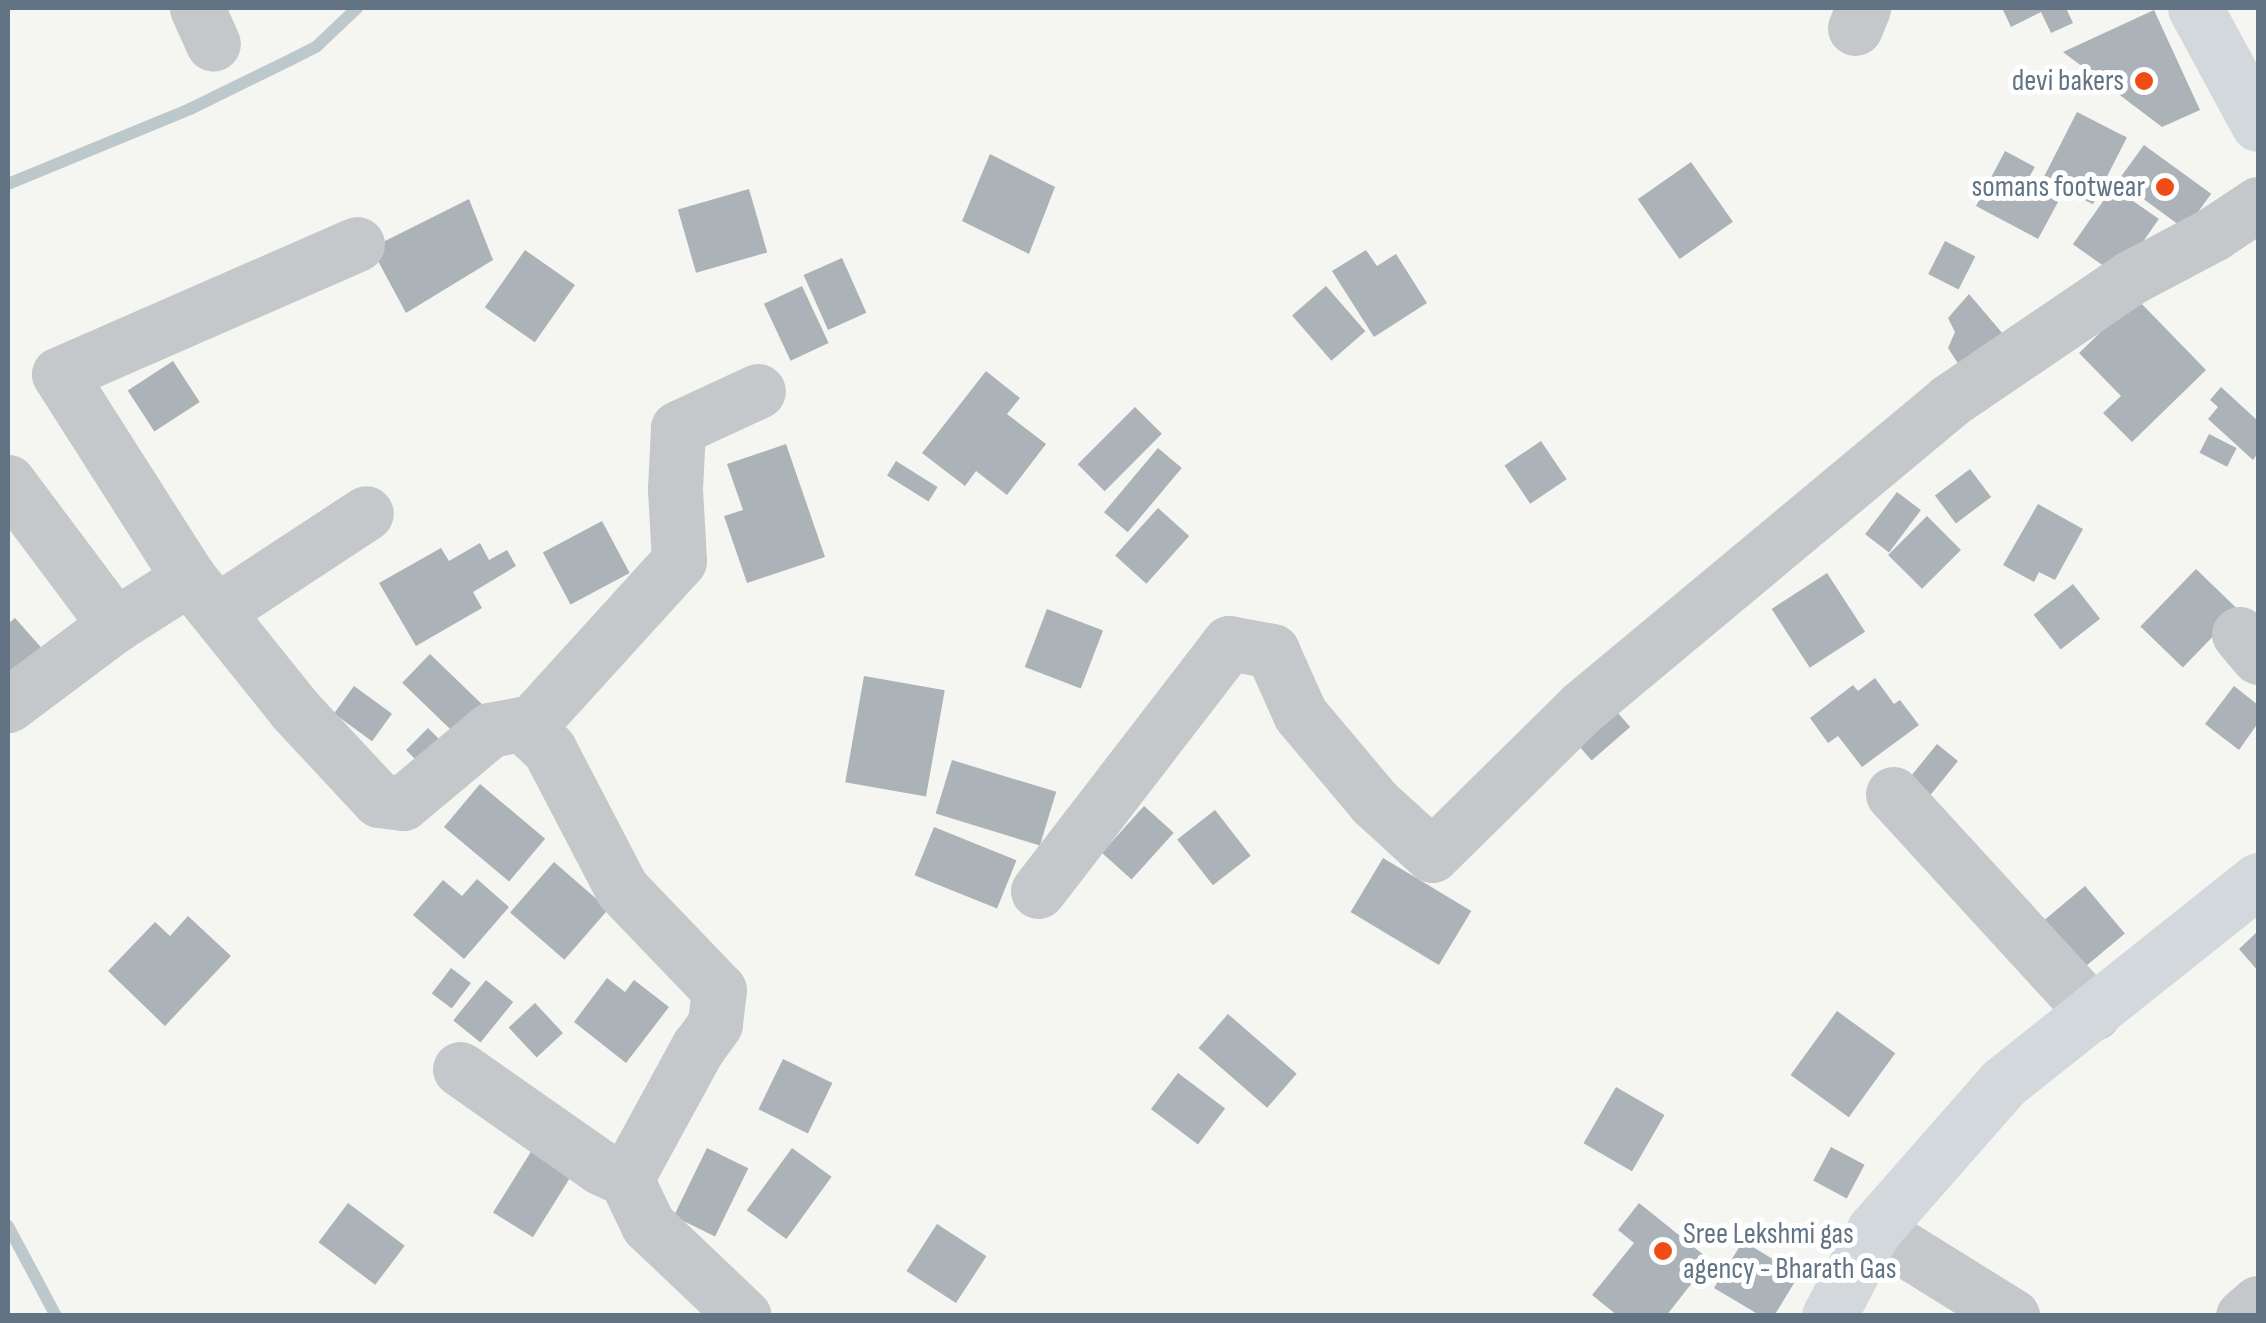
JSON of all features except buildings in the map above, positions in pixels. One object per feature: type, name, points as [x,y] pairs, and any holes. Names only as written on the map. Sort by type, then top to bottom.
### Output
[{"type":"main road","points":[[2196,8],[2258,124]]},
{"type":"main road","points":[[1829,1316],[1874,1230],[2004,1083],[2258,880]]},
{"type":"street","points":[[1038,891],[1229,644],[1272,650],[1300,714],[1375,802],[1432,855],[1581,708],[1949,401],[2130,278],[2213,234],[2258,204]]},
{"type":"street","points":[[357,244],[59,374],[203,595],[295,710],[379,800],[403,803],[490,730],[522,724],[548,749],[622,890],[719,990],[715,1024],[698,1047],[626,1179]]},
{"type":"street","points":[[526,728],[680,561],[675,489],[678,428],[758,391]]},
{"type":"street","points":[[8,482],[115,625]]},
{"type":"street","points":[[8,704],[115,625],[203,595],[366,513]]},
{"type":"street","points":[[1893,794],[2094,1013]]},
{"type":"street","points":[[460,1069],[600,1167],[626,1179],[648,1224],[744,1316]]},
{"type":"street","points":[[1874,1230],[2012,1316]]},
{"type":"street","points":[[2244,1316],[2258,1303]]},
{"type":"waterway","points":[[8,184],[190,109],[292,59],[317,46],[357,8]]},
{"type":"waterway","points":[[8,1226],[56,1316]]},
{"type":"place","name":"devi bakers","points":[[2144,81]]},
{"type":"place","name":"somans footwear","points":[[2165,187]]},
{"type":"place","name":"Sree Lekshmi gas agency - Bharath Gas","points":[[1663,1251]]}]
